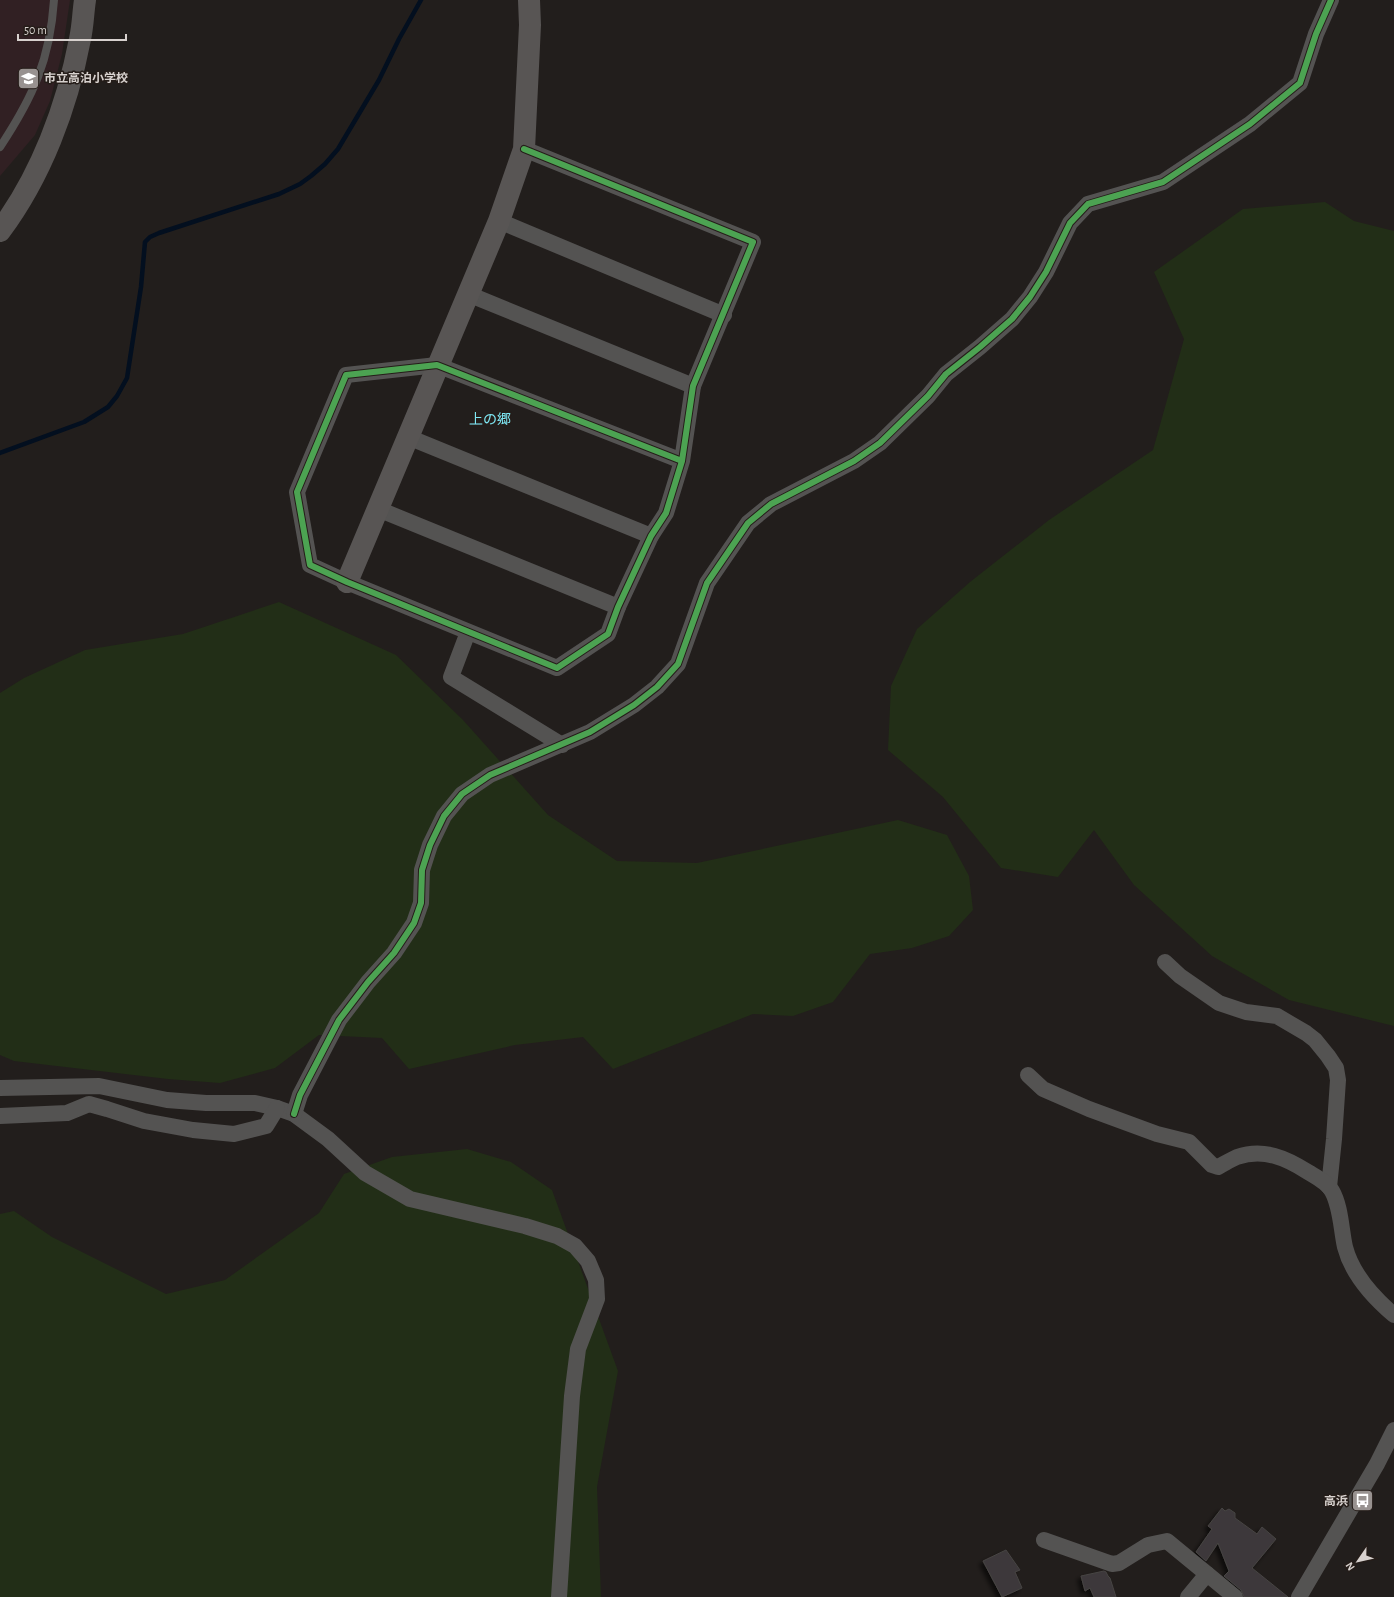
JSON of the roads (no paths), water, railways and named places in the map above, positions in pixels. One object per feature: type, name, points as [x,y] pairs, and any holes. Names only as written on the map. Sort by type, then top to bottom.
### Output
[{"type":"street","points":[[0,231],[9,219],[34,176],[68,92],[80,39],[85,0]]},
{"type":"street","points":[[347,582],[498,221],[524,149],[530,26],[529,0]]},
{"type":"street","points":[[294,1114],[300,1095],[340,1020],[368,982],[394,953],[414,923],[421,903],[422,870],[430,845],[444,816],[462,794],[490,775],[590,732],[634,705],[657,686],[678,664],[707,583],[748,523],[771,504],[854,461],[880,443],[928,396],[946,374],[1012,319],[1030,297],[1046,272],[1070,223],[1088,204],[1163,182],[1250,124],[1300,83],[1316,34],[1331,0]]},
{"type":"street","points":[[524,149],[753,242],[694,386],[682,461],[666,513],[651,536],[618,607],[608,634],[557,668],[347,582],[310,565],[297,492],[346,375],[437,365],[682,461]]},
{"type":"street","points":[[498,221],[724,315]]},
{"type":"street","points":[[468,294],[694,386]]},
{"type":"street","points":[[408,437],[651,536]]},
{"type":"street","points":[[378,509],[618,607]]},
{"type":"street","points":[[468,632],[451,678],[562,745]]},
{"type":"street","points":[[1165,962],[1180,976],[1219,1003],[1246,1012],[1277,1016],[1310,1036],[1328,1056],[1336,1068],[1338,1080],[1335,1131],[1329,1187]]},
{"type":"street","points":[[1028,1075],[1043,1089],[1089,1109],[1157,1134],[1189,1142],[1212,1165],[1218,1167],[1236,1158],[1252,1154],[1279,1157],[1291,1161],[1329,1187],[1335,1199],[1348,1258],[1369,1289],[1394,1315]]},
{"type":"street","points":[[0,1088],[99,1086],[167,1100],[206,1103],[254,1103],[277,1108],[294,1114],[328,1139],[365,1173],[410,1199],[525,1226],[557,1236],[575,1246],[588,1261],[596,1280],[597,1299],[578,1349],[572,1396],[559,1597]]},
{"type":"street","points":[[0,1116],[67,1113],[89,1104],[144,1121],[193,1130],[234,1134],[266,1126],[277,1108]]},
{"type":"street","points":[[1299,1597],[1377,1464],[1394,1430]]},
{"type":"street","points":[[1044,1540],[1112,1564],[1119,1563],[1148,1545],[1167,1541],[1235,1597]]},
{"type":"street","points":[[1188,1597],[1207,1574]]},
{"type":"lane","points":[[0,147],[26,106],[38,81],[48,46],[54,0]]},
{"type":"waterway","points":[[0,453],[84,422],[108,407],[117,396],[127,378],[141,287],[145,242],[150,237],[159,233],[279,194],[300,184],[325,164],[338,149],[379,80],[399,39],[421,0]]},
{"type":"place","name":"市立高泊小学校","points":[[28,78]]},
{"type":"place","name":"高浜","points":[[1363,1501]]},
{"type":"district","name":"上の郷","points":[[490,419]]}]
